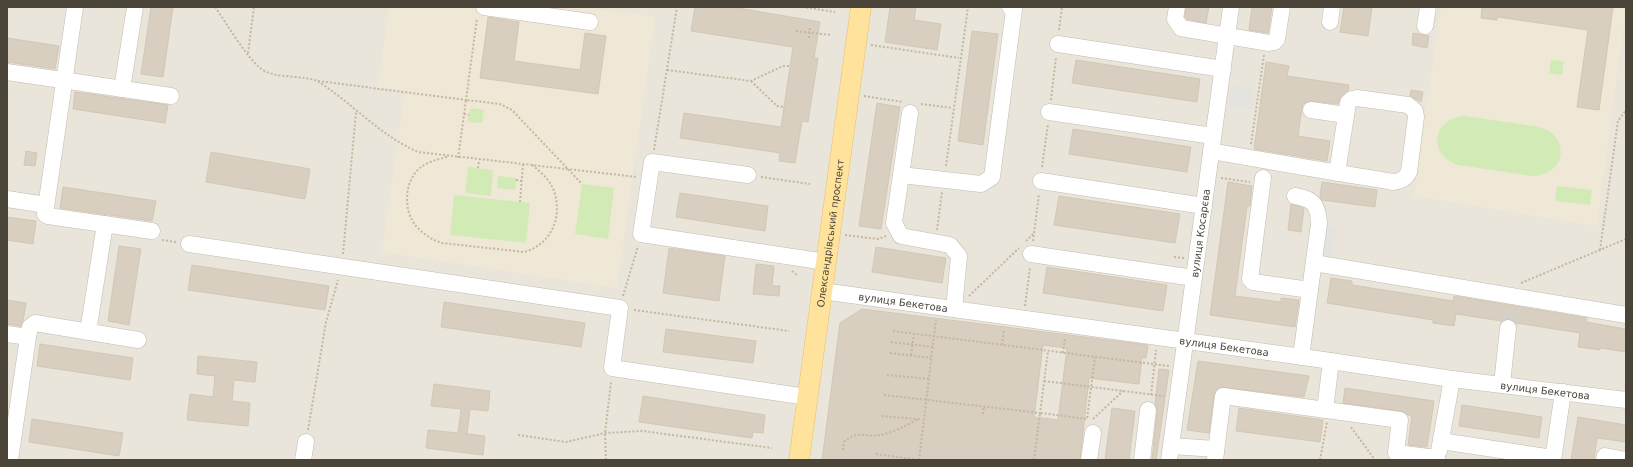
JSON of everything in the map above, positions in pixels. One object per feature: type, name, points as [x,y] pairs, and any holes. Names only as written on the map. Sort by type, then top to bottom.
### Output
[{"type":"main road","name":"Олександрівський проспект","points":[[799,460],[861,7]]},
{"type":"street","points":[[75,7],[45,214],[48,216],[152,232]]},
{"type":"street","points":[[122,89],[135,7]]},
{"type":"street","points":[[901,175],[981,184],[992,177],[1014,10],[1010,7]]},
{"type":"street","points":[[1177,7],[1175,19],[1181,28],[1266,42],[1274,42],[1277,39],[1282,7]]},
{"type":"street","name":"вулиця Косарєва","points":[[1170,453],[1231,7]]},
{"type":"street","points":[[1425,26],[1428,7]]},
{"type":"street","points":[[481,10],[590,22]]},
{"type":"street","points":[[1058,44],[1222,69]]},
{"type":"street","points":[[7,72],[171,96]]},
{"type":"street","points":[[1050,112],[1212,144],[1249,158],[1337,173],[1393,182],[1400,181],[1406,177],[1409,172],[1416,117],[1412,107],[1408,105],[1357,98],[1352,99],[1348,103],[1337,173]]},
{"type":"street","points":[[1311,110],[1346,115]]},
{"type":"street","points":[[910,113],[894,223],[901,236],[950,245],[959,256],[960,304]]},
{"type":"street","points":[[748,175],[652,162],[641,234],[826,262]]},
{"type":"street","points":[[1259,180],[1250,279],[1252,282],[1310,290]]},
{"type":"street","points":[[1041,181],[1204,206]]},
{"type":"street","points":[[1295,196],[1308,199],[1316,206],[1319,224],[1301,357]]},
{"type":"street","points":[[7,199],[46,205]]},
{"type":"street","points":[[88,332],[105,224]]},
{"type":"street","points":[[189,244],[620,308],[612,368],[807,397]]},
{"type":"street","points":[[1031,254],[1194,278]]},
{"type":"street","points":[[1314,263],[1511,298],[1626,315]]},
{"type":"street","name":"вулиця Бекетова","points":[[822,291],[938,307],[960,304],[1185,341],[1452,379],[1626,400]]},
{"type":"street","points":[[10,460],[14,391],[30,327],[35,323],[138,340]]},
{"type":"street","points":[[1502,384],[1508,328]]},
{"type":"street","points":[[7,334],[28,337]]},
{"type":"street","points":[[1325,410],[1332,361]]},
{"type":"street","points":[[1170,453],[1216,455],[1223,396],[1400,420],[1396,453],[1437,459],[1452,379]]},
{"type":"street","points":[[1441,441],[1553,459],[1563,392]]},
{"type":"street","points":[[1142,460],[1148,410]]},
{"type":"street","points":[[1089,460],[1090,426]]},
{"type":"street","points":[[303,460],[306,442]]},
{"type":"street","points":[[1604,460],[1605,456],[1626,460]]},
{"type":"path","points":[[215,7],[260,68],[269,73],[317,81],[500,104],[512,110],[582,184]]},
{"type":"path","points":[[248,53],[254,7]]},
{"type":"path","points":[[652,162],[677,7]]},
{"type":"path","points":[[802,7],[835,12]]},
{"type":"path","points":[[936,242],[968,7]]},
{"type":"path","points":[[1025,308],[1062,7]]},
{"type":"path","points":[[458,158],[481,10]]},
{"type":"path","points":[[809,38],[810,27]]},
{"type":"path","points":[[796,31],[832,35]]},
{"type":"path","points":[[1249,158],[1266,42]]},
{"type":"path","points":[[871,45],[960,58]]},
{"type":"path","points":[[667,70],[751,81],[783,66],[790,66]]},
{"type":"path","points":[[317,81],[356,112],[406,147],[418,152],[458,158],[649,178]]},
{"type":"path","points":[[751,81],[777,106],[784,107]]},
{"type":"path","points":[[1600,250],[1618,121],[1626,110]]},
{"type":"path","points":[[306,442],[326,322],[342,267],[356,112]]},
{"type":"path","points":[[464,114],[469,115]]},
{"type":"path","points":[[448,156],[423,165],[415,172],[410,180],[407,200],[410,217],[416,226],[432,240],[442,243],[524,252],[539,246],[553,232],[557,211],[554,191],[543,174],[532,165]]},
{"type":"path","points":[[478,168],[479,160]]},
{"type":"path","points":[[520,202],[524,164]]},
{"type":"path","points":[[748,175],[810,184]]},
{"type":"path","points":[[1218,178],[1259,180]]},
{"type":"path","points":[[516,180],[522,181]]},
{"type":"path","points":[[845,234],[878,238],[898,230]]},
{"type":"path","points":[[960,304],[1034,233]]},
{"type":"path","points":[[641,234],[620,308],[789,331]]},
{"type":"path","points":[[1511,298],[1512,290],[1518,284],[1626,239]]},
{"type":"path","points":[[1174,257],[1184,258]]},
{"type":"path","points":[[876,454],[919,460],[938,307]]},
{"type":"path","points":[[893,331],[1169,366]]},
{"type":"path","points":[[911,355],[914,334]]},
{"type":"path","points":[[891,342],[933,347]]},
{"type":"path","points":[[1148,410],[1156,349]]},
{"type":"path","points":[[1034,460],[1048,351]]},
{"type":"path","points":[[890,353],[932,358]]},
{"type":"path","points":[[1090,426],[1091,387],[1095,357]]},
{"type":"path","points":[[606,460],[605,433],[612,368]]},
{"type":"path","points":[[887,375],[929,379]]},
{"type":"path","points":[[1044,381],[1165,396]]},
{"type":"path","points":[[1090,426],[1092,419],[1123,391]]},
{"type":"path","points":[[884,395],[1040,414],[1090,426]]},
{"type":"path","points":[[983,414],[984,407]]},
{"type":"path","points":[[1320,460],[1328,418],[1325,410]]},
{"type":"path","points":[[881,416],[924,420]]},
{"type":"path","points":[[843,450],[844,442],[850,436],[860,434],[880,436],[919,419]]},
{"type":"path","points":[[518,435],[566,442],[605,433],[642,431],[772,448]]},
{"type":"shaded area","points":[[7,7],[1626,7],[1626,460],[7,460]]},
{"type":"shaded area","points":[[389,7],[586,7],[655,17],[617,288],[382,252],[405,91],[378,87]]},
{"type":"shaded area","points":[[1441,7],[1626,7],[1597,226],[1414,196]]},
{"type":"shaded area","points":[[1232,85],[1254,89],[1252,109],[1228,106]]},
{"type":"shaded area","points":[[1319,224],[1337,226],[1331,266],[1314,263]]},
{"type":"green space","points":[[1551,60],[1564,61],[1562,75],[1549,73]]},
{"type":"green space","points":[[470,108],[484,110],[482,123],[468,122]]},
{"type":"green space","points":[[1465,116],[1540,127],[1550,132],[1557,139],[1560,147],[1558,163],[1544,174],[1533,176],[1458,165],[1448,160],[1441,153],[1438,146],[1440,130],[1446,123],[1454,118]]},
{"type":"green space","points":[[468,167],[493,170],[491,196],[465,193]]},
{"type":"green space","points":[[498,176],[516,178],[515,190],[497,188]]},
{"type":"green space","points":[[582,184],[614,188],[608,239],[575,234]]},
{"type":"green space","points":[[1557,186],[1592,190],[1590,205],[1555,201]]},
{"type":"green space","points":[[454,195],[530,203],[526,243],[450,235]]},
{"type":"building","points":[[151,7],[173,7],[163,77],[141,74]]},
{"type":"building","points":[[695,7],[732,7],[820,22],[814,58],[818,58],[808,122],[802,121],[795,163],[779,161],[780,153],[680,138],[684,113],[781,127],[793,47],[691,31]]},
{"type":"building","points":[[890,7],[916,7],[914,20],[941,24],[937,50],[885,42]]},
{"type":"building","points":[[1186,7],[1209,7],[1206,23],[1187,19],[1185,17]]},
{"type":"building","points":[[1252,7],[1272,7],[1268,33],[1249,30]]},
{"type":"building","points":[[1344,7],[1372,7],[1368,36],[1340,32]]},
{"type":"building","points":[[1482,7],[1613,7],[1599,110],[1577,107],[1588,30],[1497,17],[1497,20],[1481,18]]},
{"type":"building","points":[[488,17],[519,22],[514,61],[580,70],[585,33],[606,36],[598,94],[480,78]]},
{"type":"building","points":[[972,31],[998,34],[983,145],[958,141]]},
{"type":"building","points":[[1413,33],[1429,36],[1427,48],[1412,45]]},
{"type":"building","points":[[7,38],[59,46],[55,69],[7,62]]},
{"type":"building","points":[[1076,60],[1200,79],[1197,102],[1072,83]]},
{"type":"building","points":[[1266,62],[1289,66],[1287,76],[1349,85],[1348,91],[1341,96],[1338,104],[1312,101],[1303,104],[1298,136],[1330,141],[1327,161],[1254,149]]},
{"type":"building","points":[[1411,90],[1423,92],[1421,102],[1410,96]]},
{"type":"building","points":[[75,92],[168,105],[165,123],[73,109]]},
{"type":"building","points":[[877,103],[900,107],[881,229],[859,226]]},
{"type":"building","points":[[1073,129],[1191,147],[1187,172],[1069,154]]},
{"type":"building","points":[[26,151],[37,153],[35,166],[24,165]]},
{"type":"building","points":[[211,152],[310,169],[305,199],[206,182]]},
{"type":"building","points":[[1228,182],[1252,186],[1250,206],[1247,206],[1235,296],[1281,302],[1281,298],[1299,300],[1295,327],[1210,315]]},
{"type":"building","points":[[1322,182],[1377,190],[1375,207],[1322,200],[1320,196]]},
{"type":"building","points":[[63,187],[156,201],[152,221],[60,208]]},
{"type":"building","points":[[680,193],[768,206],[765,231],[676,217]]},
{"type":"building","points":[[1059,196],[1180,214],[1175,243],[1054,225]]},
{"type":"building","points":[[1291,204],[1304,208],[1301,232],[1288,230]]},
{"type":"building","points":[[7,217],[36,221],[33,244],[7,240]]},
{"type":"building","points":[[119,246],[141,249],[129,325],[108,321]]},
{"type":"building","points":[[876,247],[946,258],[942,283],[872,272]]},
{"type":"building","points":[[669,248],[725,256],[719,301],[663,293]]},
{"type":"building","points":[[756,264],[774,266],[772,286],[780,286],[779,296],[753,294]]},
{"type":"building","points":[[192,265],[329,286],[325,310],[188,290]]},
{"type":"building","points":[[1047,267],[1167,285],[1163,311],[1043,293]]},
{"type":"building","points":[[1331,278],[1352,281],[1352,285],[1453,301],[1454,296],[1587,318],[1586,322],[1626,329],[1626,352],[1600,348],[1600,350],[1578,347],[1580,333],[1516,323],[1509,319],[1502,321],[1456,314],[1454,326],[1433,323],[1433,320],[1327,303]]},
{"type":"building","points":[[7,300],[26,303],[21,326],[7,324]]},
{"type":"building","points":[[444,302],[585,323],[581,347],[441,327]]},
{"type":"building","points":[[862,309],[1148,345],[1146,358],[1142,358],[1139,384],[1089,378],[1080,460],[822,460],[840,323]],"holes":[[[1043,345],[1067,348],[1058,420],[1034,417]]]},
{"type":"building","points":[[666,329],[756,341],[753,363],[663,352]]},
{"type":"building","points":[[40,344],[133,358],[130,380],[37,366]]},
{"type":"building","points":[[198,356],[257,362],[255,382],[234,380],[232,401],[250,403],[248,426],[187,420],[190,394],[213,397],[215,376],[197,374]]},
{"type":"building","points":[[1198,361],[1309,376],[1304,397],[1220,387],[1216,390],[1214,395],[1209,433],[1187,430]]},
{"type":"building","points":[[1159,369],[1169,370],[1156,460],[1152,460],[1157,411],[1155,404]]},
{"type":"building","points":[[434,384],[490,391],[488,411],[470,409],[467,434],[485,436],[483,455],[426,448],[428,430],[458,433],[461,409],[431,406]]},
{"type":"building","points":[[1345,388],[1434,401],[1427,447],[1408,445],[1412,416],[1401,411],[1343,403]]},
{"type":"building","points":[[643,396],[765,415],[763,433],[753,432],[752,438],[639,422]]},
{"type":"building","points":[[1462,405],[1542,417],[1539,438],[1459,426]]},
{"type":"building","points":[[1112,408],[1135,411],[1129,460],[1105,460]]},
{"type":"building","points":[[1239,408],[1323,420],[1320,442],[1236,431]]},
{"type":"building","points":[[1578,417],[1626,425],[1626,442],[1597,438],[1594,460],[1571,460]]},
{"type":"building","points":[[32,419],[123,433],[119,456],[29,442]]},
{"type":"tunnel","points":[[1508,328],[1511,299]]}]
